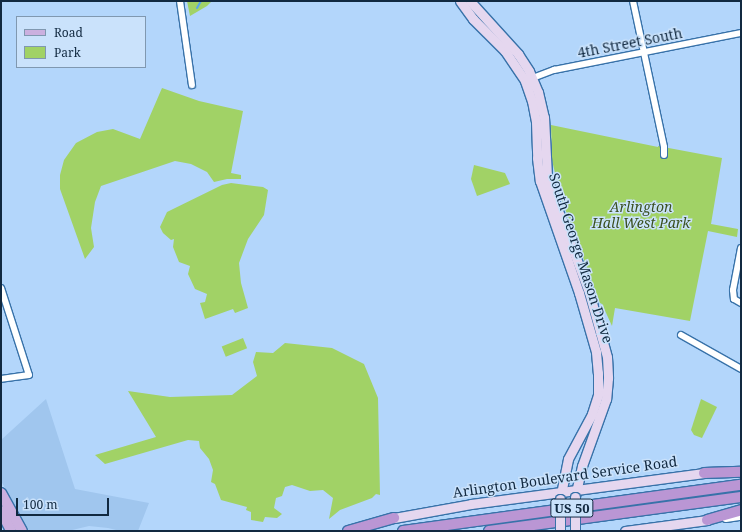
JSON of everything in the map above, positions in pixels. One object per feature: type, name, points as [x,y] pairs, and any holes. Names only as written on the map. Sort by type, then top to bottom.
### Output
[{"type":"highway","points":[[704,473],[741,472]]},
{"type":"highway","name":"US 50","points":[[403,531],[741,485]]},
{"type":"highway","name":"US 50","points":[[489,531],[741,497]]},
{"type":"highway","points":[[707,520],[741,510]]},
{"type":"highway","points":[[348,531],[394,518]]},
{"type":"main road","name":"South George Mason Drive","points":[[460,1],[473,19],[505,50],[529,79],[536,122],[537,158],[540,181],[579,293],[596,352],[598,395],[592,414],[568,459],[560,496],[560,531]]},
{"type":"main road","name":"South George Mason Drive","points":[[470,1],[512,47],[529,79],[544,117],[547,176],[554,200],[589,292],[607,357],[608,378],[606,399],[582,466],[575,494],[575,530]]},
{"type":"main road","name":"Arlington Boulevard Service Road","points":[[394,518],[461,506],[575,494],[704,473]]},
{"type":"main road","points":[[1,493],[11,531]]},
{"type":"main road","points":[[5,512],[22,531]]},
{"type":"main road","points":[[625,531],[707,520]]},
{"type":"street","points":[[633,1],[664,147],[664,156]]},
{"type":"street","points":[[179,2],[190,61],[192,85]]},
{"type":"street","name":"4th Street South","points":[[529,79],[554,70],[741,33]]},
{"type":"street","points":[[741,248],[732,290],[734,299],[741,303]]},
{"type":"street","points":[[1,288],[29,375],[1,379]]},
{"type":"street","points":[[1,312],[9,311]]},
{"type":"street","points":[[681,335],[741,369]]},
{"type":"street","name":"Arlington Boulevard Service Road","points":[[704,473],[741,468]]},
{"type":"street","points":[[707,520],[741,516]]},
{"type":"shaded area","points":[[46,399],[75,489],[149,503],[138,531],[120,531],[89,526],[68,531],[29,531],[1,481],[1,440]]},
{"type":"green space","points":[[187,1],[212,1],[207,6],[190,16]]},
{"type":"green space","points":[[162,88],[199,101],[243,111],[231,173],[241,175],[241,179],[227,179],[214,182],[207,172],[191,164],[175,161],[101,186],[95,202],[91,228],[94,247],[85,259],[60,189],[60,175],[64,160],[76,143],[97,132],[113,129],[140,139]]},
{"type":"green space","name":"Arlington Hall West Park","points":[[551,125],[658,147],[722,158],[711,224],[738,229],[737,237],[708,231],[690,321],[615,308],[612,326],[602,304],[600,303],[560,195],[552,160]]},
{"type":"green space","points":[[474,165],[505,173],[510,184],[477,196],[471,179]]},
{"type":"green space","points":[[231,183],[263,187],[268,190],[264,215],[248,239],[239,263],[241,283],[248,308],[235,313],[233,309],[205,319],[200,303],[205,302],[207,294],[195,289],[188,274],[190,266],[179,262],[173,247],[174,239],[171,240],[163,233],[160,227],[167,212],[222,185]]},
{"type":"green space","points":[[243,338],[247,348],[226,357],[222,347]]},
{"type":"green space","points":[[285,343],[332,348],[364,364],[378,398],[380,495],[376,494],[372,498],[340,510],[329,519],[333,498],[323,490],[310,491],[292,485],[285,487],[282,496],[276,498],[274,508],[282,514],[277,518],[265,517],[263,522],[251,520],[251,512],[246,510],[247,507],[221,500],[215,484],[211,482],[213,470],[209,459],[200,448],[199,441],[188,440],[105,464],[95,455],[156,437],[128,391],[170,397],[232,395],[257,376],[253,362],[256,352],[273,353]]},
{"type":"green space","points":[[701,399],[717,407],[702,438],[694,435],[691,430]]},
{"type":"waterway","points":[[197,8],[201,1]]}]
